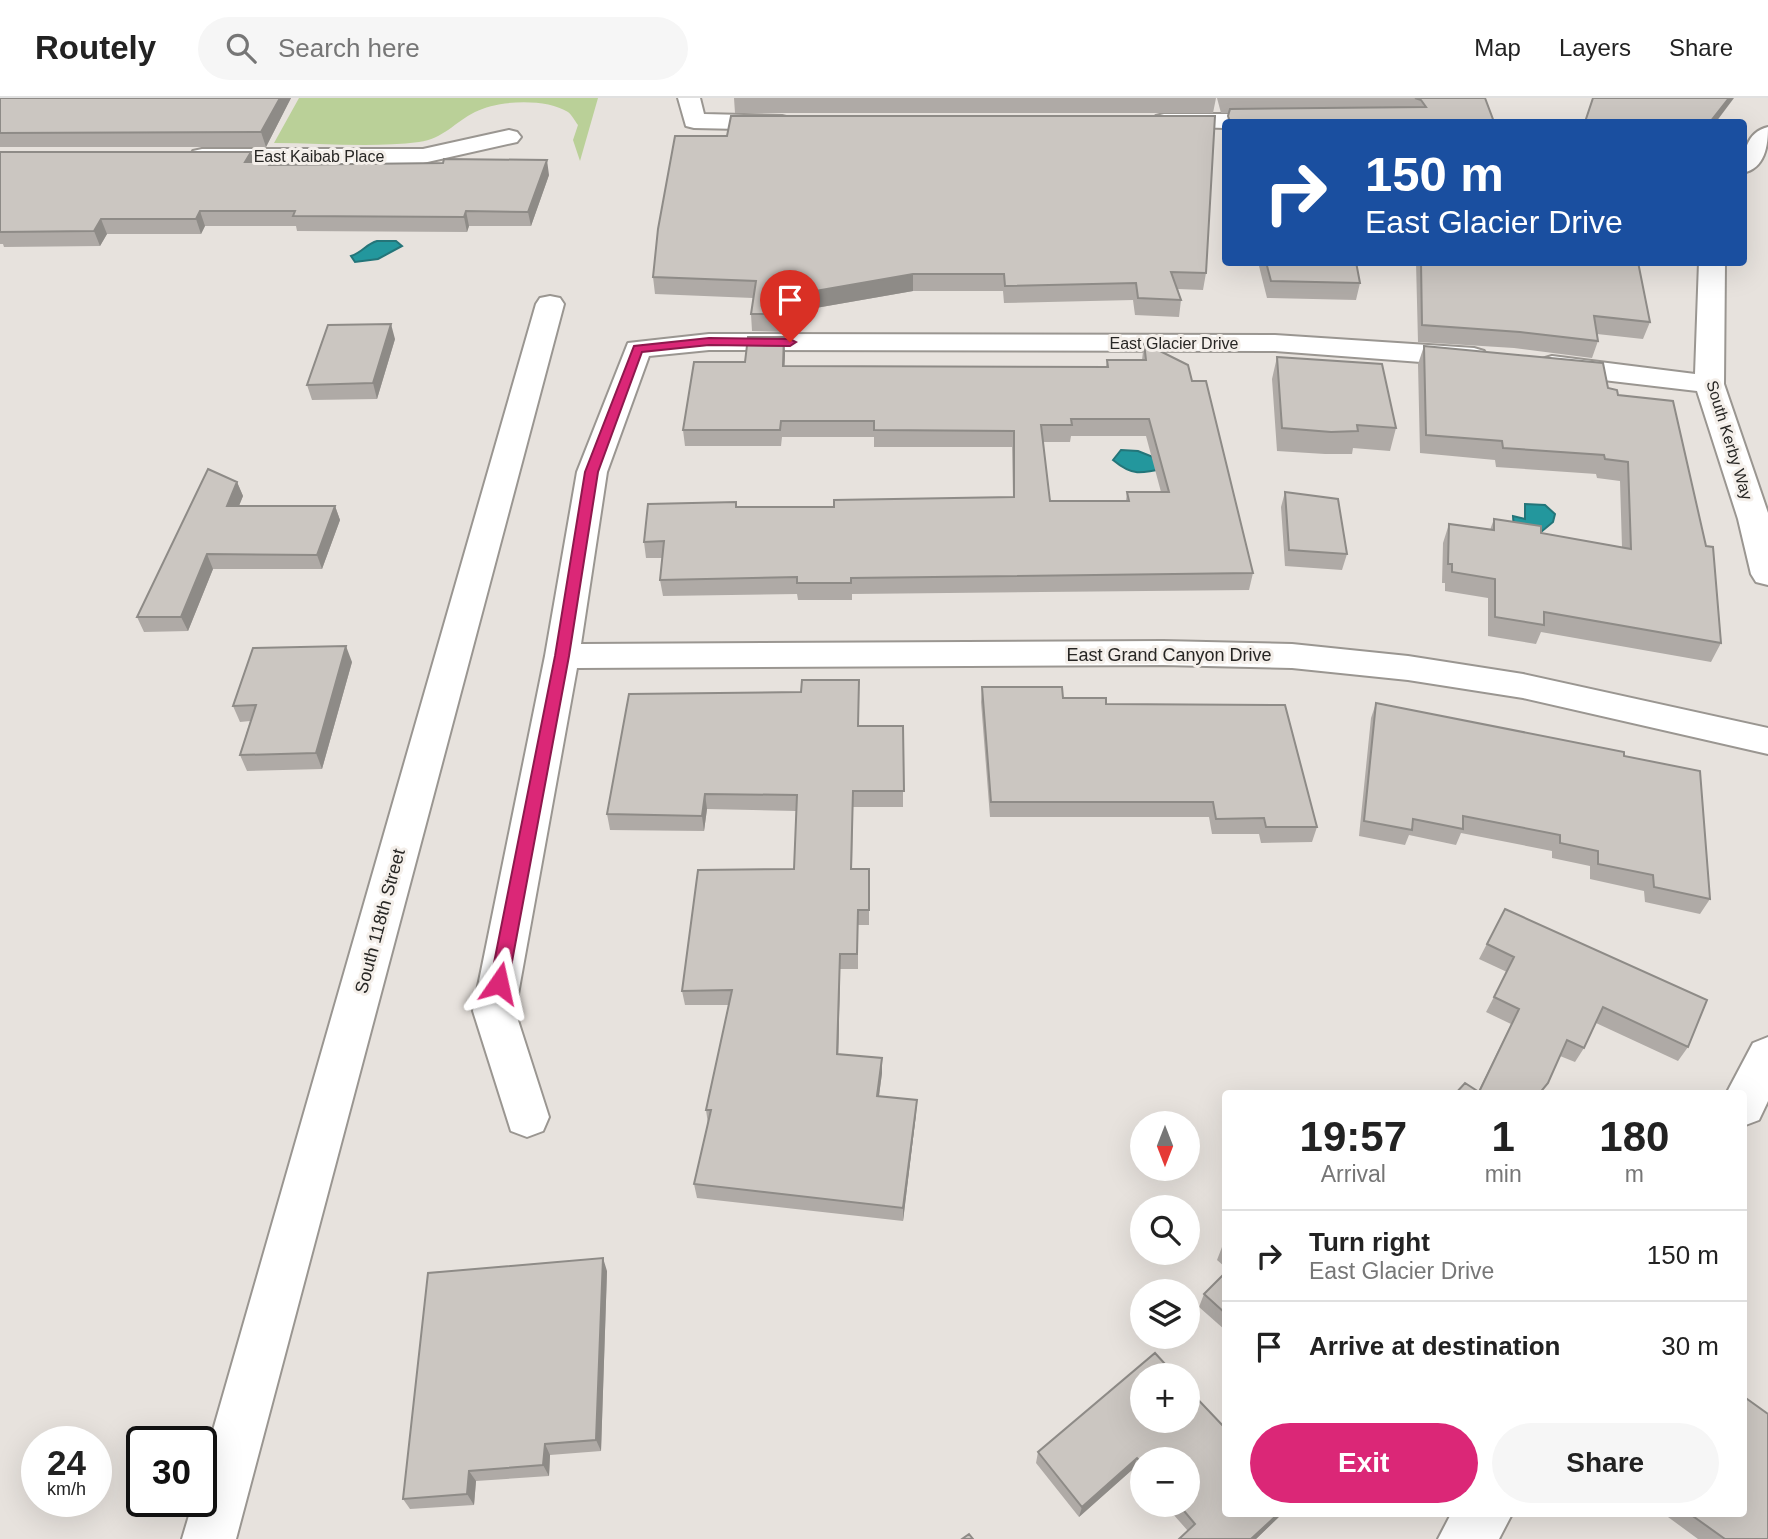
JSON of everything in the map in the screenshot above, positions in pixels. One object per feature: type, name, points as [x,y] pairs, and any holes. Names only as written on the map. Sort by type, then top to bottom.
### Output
[{"type":"street","points":[[691,109],[806,123]]},
{"type":"street","points":[[1138,121],[1222,121]]},
{"type":"street","points":[[1747,161],[1768,134]]},
{"type":"street","name":"East Kaibab Place","points":[[175,156],[424,156],[509,137]]},
{"type":"street","name":"South Kerby Way","points":[[1712,266],[1709,384],[1754,519],[1768,574]]},
{"type":"street","name":"South 118th Street","points":[[209,1539],[550,304]]},
{"type":"street","name":"East Glacier Drive","points":[[562,656],[592,472],[638,348],[709,342],[1275,343],[1388,349],[1709,384]]},
{"type":"street","points":[[527,1117],[494,1011],[562,656]]},
{"type":"street","name":"East Grand Canyon Drive","points":[[562,656],[1292,656],[1408,668],[1523,686],[1768,741]]},
{"type":"street","points":[[1747,1098],[1768,1056]]},
{"type":"street","points":[[1465,1539],[1483,1517]]},
{"type":"green space","points":[[299,98],[598,98],[580,161],[573,140],[578,125],[572,116],[559,107],[522,102],[485,108],[449,130],[419,142],[365,145],[274,143]]},
{"type":"water","points":[[377,241],[396,241],[402,246],[378,259],[355,262],[351,256]]},
{"type":"water","points":[[1121,450],[1138,451],[1163,461],[1165,468],[1143,472],[1126,469],[1113,460]]},
{"type":"water","points":[[1525,504],[1545,505],[1555,514],[1553,522],[1535,537],[1514,531],[1513,516],[1525,519]]},
{"type":"building","points":[[0,98],[280,98],[261,132],[0,133]]},
{"type":"building","points":[[1415,98],[1485,98],[1493,119],[1229,119],[1228,116],[1230,109],[1426,107],[1421,100]]},
{"type":"building","points":[[1593,98],[1729,98],[1712,119],[1586,119]]},
{"type":"building","points":[[731,116],[1215,116],[1206,273],[1171,272],[1181,300],[1138,298],[1136,283],[1005,286],[1004,274],[913,274],[786,296],[785,314],[751,314],[756,281],[653,277],[658,229],[675,136],[727,136]]},
{"type":"building","points":[[0,152],[251,152],[245,162],[270,162],[269,165],[443,163],[444,159],[547,160],[528,212],[466,211],[464,217],[293,216],[295,211],[200,211],[196,219],[101,219],[94,231],[0,232]]},
{"type":"building","points":[[1267,266],[1357,266],[1360,283],[1271,281]]},
{"type":"building","points":[[1421,266],[1639,266],[1650,322],[1594,316],[1598,341],[1422,325]]},
{"type":"building","points":[[391,324],[373,383],[307,385],[328,325]]},
{"type":"building","points":[[748,337],[784,337],[783,366],[1108,367],[1107,360],[1146,360],[1144,343],[1188,365],[1192,381],[1206,381],[1253,573],[851,578],[851,583],[797,583],[797,577],[660,580],[664,541],[644,542],[648,504],[736,502],[736,507],[834,507],[834,500],[1014,497],[1014,431],[874,430],[874,421],[781,421],[780,430],[683,430],[694,362],[745,362]],"holes":[[[1071,419],[1149,419],[1169,492],[1127,492],[1129,501],[1050,501],[1041,425],[1072,425]]]},
{"type":"building","points":[[1424,346],[1603,363],[1608,388],[1617,390],[1618,395],[1673,401],[1706,546],[1713,547],[1721,643],[1544,612],[1544,625],[1495,617],[1495,579],[1452,572],[1452,564],[1448,564],[1449,524],[1494,530],[1494,519],[1541,526],[1541,533],[1631,549],[1628,462],[1605,459],[1604,455],[1503,448],[1502,441],[1426,435]]},
{"type":"building","points":[[1277,357],[1382,364],[1396,428],[1357,425],[1358,431],[1331,432],[1282,428]]},
{"type":"building","points":[[208,469],[237,482],[227,506],[335,506],[317,555],[207,554],[181,617],[137,617]]},
{"type":"building","points":[[1285,492],[1338,499],[1347,554],[1289,550]]},
{"type":"building","points":[[346,646],[316,753],[240,755],[256,705],[233,706],[253,648]]},
{"type":"building","points":[[802,680],[859,680],[858,726],[903,726],[904,791],[853,791],[851,869],[869,869],[869,910],[858,910],[857,954],[840,954],[837,1054],[882,1058],[877,1096],[917,1100],[903,1208],[694,1184],[711,1110],[706,1110],[732,990],[682,991],[698,870],[794,869],[797,795],[705,794],[702,816],[607,814],[629,694],[801,692]]},
{"type":"building","points":[[982,687],[1062,687],[1063,698],[1106,698],[1106,704],[1285,705],[1317,827],[1266,827],[1264,818],[1216,819],[1213,802],[991,802]]},
{"type":"building","points":[[1376,703],[1624,752],[1624,756],[1700,771],[1710,899],[1654,887],[1653,875],[1598,864],[1598,851],[1560,843],[1560,835],[1463,816],[1463,829],[1413,819],[1412,830],[1364,821]]},
{"type":"building","points":[[1505,909],[1707,1000],[1688,1047],[1603,1007],[1584,1048],[1567,1040],[1542,1090],[1480,1090],[1519,1009],[1494,997],[1514,957],[1487,944]]},
{"type":"building","points":[[1465,1083],[1476,1090],[1459,1090]]},
{"type":"building","points":[[603,1258],[596,1440],[545,1444],[543,1465],[469,1471],[467,1494],[403,1499],[428,1273]]},
{"type":"building","points":[[1222,1276],[1222,1310],[1204,1294]]},
{"type":"building","points":[[1155,1353],[1164,1363],[1143,1363]]},
{"type":"building","points":[[1130,1374],[1130,1433],[1200,1433],[1200,1402],[1222,1425],[1222,1517],[1275,1517],[1251,1539],[1179,1539],[1195,1524],[1189,1517],[1200,1517],[1200,1447],[1130,1447],[1130,1464],[1082,1507],[1038,1452]]},
{"type":"building","points":[[1747,1399],[1768,1414],[1768,1539],[1725,1539],[1694,1517],[1747,1517]]},
{"type":"route","points":[[499,983],[562,656],[592,472],[638,348],[709,342],[790,342]]}]
